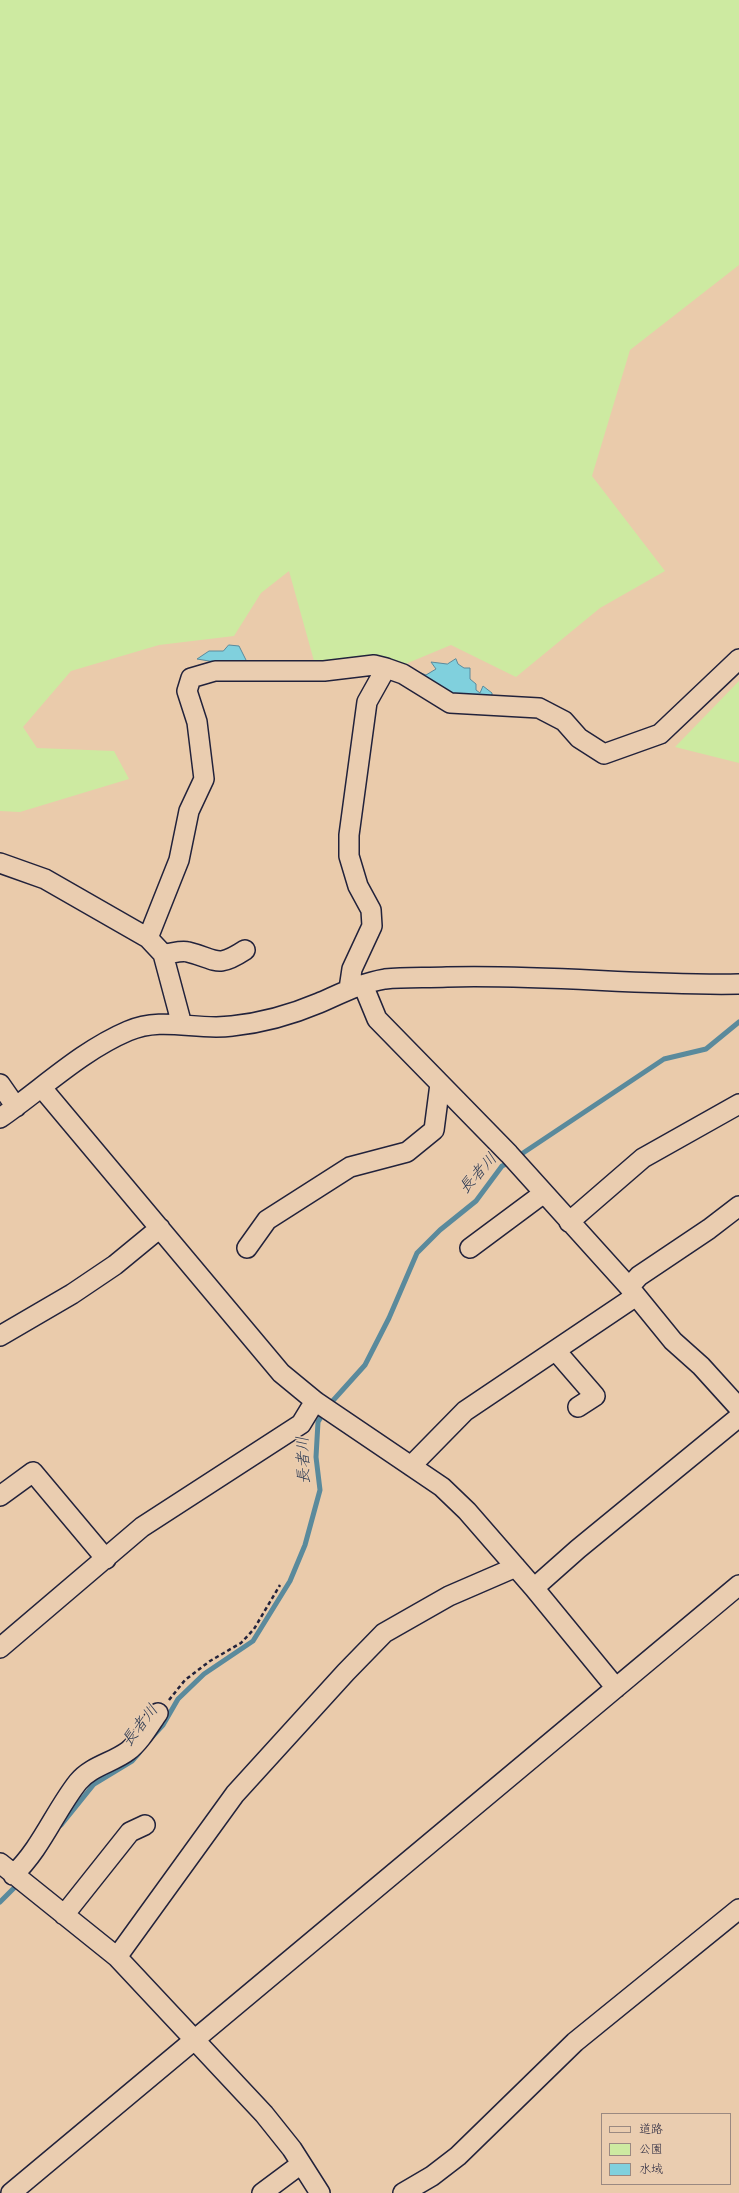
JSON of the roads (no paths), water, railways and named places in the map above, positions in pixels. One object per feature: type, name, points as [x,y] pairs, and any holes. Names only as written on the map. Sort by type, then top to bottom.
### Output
[{"type":"street","points":[[148,938],[179,860],[189,811],[204,779],[197,722],[187,691],[191,678],[215,671],[324,671],[374,665],[403,674],[450,703],[539,708],[564,721],[580,738],[604,754],[660,734],[739,659]]},
{"type":"street","points":[[386,668],[367,702],[350,835],[349,856],[358,886],[371,910],[372,926],[352,969],[356,987],[377,1019],[514,1159],[632,1292],[673,1341],[701,1366],[739,1408]]},
{"type":"street","points":[[0,863],[45,879],[148,938],[163,954],[182,1025]]},
{"type":"street","points":[[163,954],[186,952],[213,962],[229,960],[245,950]]},
{"type":"street","points":[[0,1118],[42,1088],[78,1059],[128,1031],[157,1023],[232,1027],[269,1019],[317,1004],[356,987],[384,980],[474,976],[687,985],[739,984]]},
{"type":"street","points":[[0,1084],[16,1107]]},
{"type":"street","points":[[247,1248],[267,1220],[350,1166],[407,1152],[434,1130],[440,1084]]},
{"type":"street","points":[[42,1088],[281,1373],[322,1406],[442,1487],[467,1511],[516,1567],[616,1688]]},
{"type":"street","points":[[569,1222],[642,1158],[739,1104]]},
{"type":"street","points":[[470,1248],[544,1193]]},
{"type":"street","points":[[411,1466],[465,1411],[556,1351],[632,1292],[639,1276],[709,1229],[739,1206]]},
{"type":"street","points":[[0,1336],[72,1294],[115,1265],[160,1228]]},
{"type":"street","points":[[556,1351],[595,1396],[578,1407]]},
{"type":"street","points":[[0,1648],[142,1527],[301,1424],[322,1406]]},
{"type":"street","points":[[534,1588],[578,1549],[739,1417]]},
{"type":"street","points":[[0,1496],[33,1472],[106,1559]]},
{"type":"street","points":[[118,1957],[235,1794],[346,1672],[384,1633],[449,1596],[516,1567]]},
{"type":"street","points":[[11,2193],[739,1585]]},
{"type":"street","points":[[158,1713],[138,1741],[127,1752],[98,1766],[78,1781],[26,1863],[15,1876],[118,1957],[193,2040],[264,2114],[301,2164],[320,2193]]},
{"type":"street","points":[[64,1915],[130,1832],[145,1825]]},
{"type":"street","points":[[403,2193],[432,2176],[458,2156],[576,2042],[739,1909]]},
{"type":"street","points":[[262,2193],[301,2164]]},
{"type":"water","points":[[229,645],[239,646],[248,664],[227,664],[197,659],[209,651],[223,651]]},
{"type":"water","points":[[456,659],[458,664],[464,668],[470,668],[470,679],[476,684],[476,690],[480,693],[483,686],[492,693],[492,697],[450,697],[416,674],[421,673],[426,675],[436,669],[431,662],[447,664]]},
{"type":"waterway","name":"長者川","points":[[517,1157],[664,1059],[706,1049],[739,1022]]},
{"type":"waterway","name":"長者川","points":[[329,1405],[365,1365],[389,1318],[417,1253],[440,1230],[476,1201],[502,1166],[511,1162]]},
{"type":"waterway","name":"長者川","points":[[152,1737],[163,1725],[178,1699],[204,1674],[253,1641],[290,1581],[305,1545],[320,1490],[316,1457],[318,1422],[324,1412]]},
{"type":"waterway","name":"長者川","points":[[61,1825],[94,1784],[132,1761],[139,1753]]},
{"type":"waterway","name":"長者川","points":[[0,1902],[19,1883]]}]
